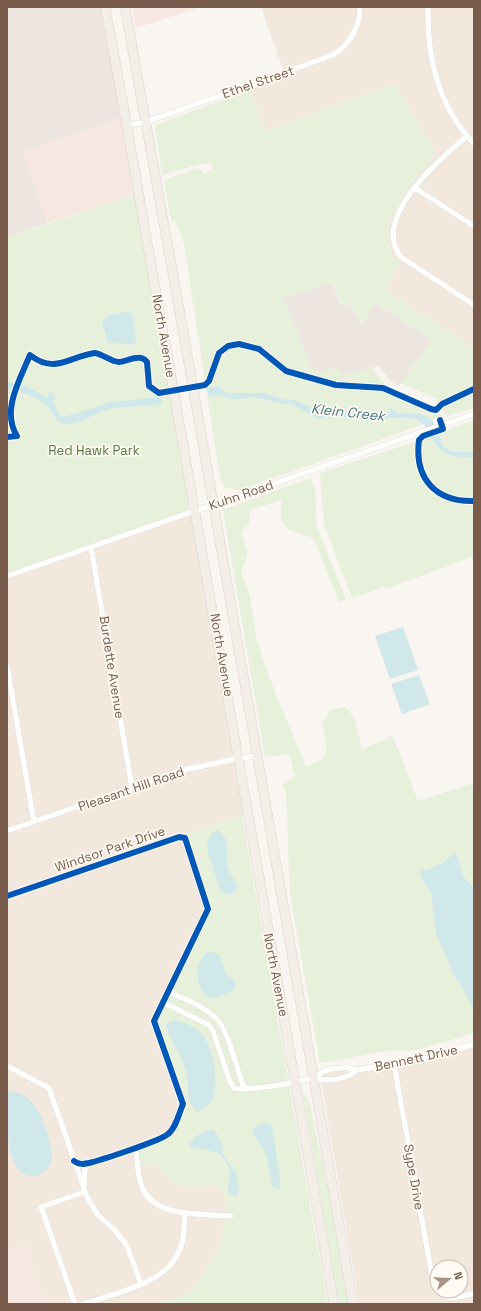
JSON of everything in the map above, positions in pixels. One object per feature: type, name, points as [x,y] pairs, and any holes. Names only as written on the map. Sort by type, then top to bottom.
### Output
[{"type":"main road","name":"North Avenue","points":[[105,7],[128,125],[169,365],[240,758],[262,901],[334,1304]]},
{"type":"main road","name":"North Avenue","points":[[125,7],[212,505],[258,756],[353,1304]]},
{"type":"street","name":"Ethel Street","points":[[128,125],[146,122],[333,56],[344,47],[355,32],[360,7]]},
{"type":"street","points":[[428,7],[428,41],[436,81],[449,112],[474,144]]},
{"type":"street","points":[[467,136],[434,164],[414,188],[395,220],[392,232],[393,241],[397,251],[411,264],[474,305]]},
{"type":"street","points":[[414,188],[474,226]]},
{"type":"street","name":"Kuhn Road","points":[[7,576],[474,414]]},
{"type":"street","name":"Burdette Avenue","points":[[91,547],[132,788]]},
{"type":"street","points":[[7,666],[34,822]]},
{"type":"street","name":"Pleasant Hill Road","points":[[7,831],[180,771],[240,758],[258,756]]},
{"type":"street","name":"Windsor Park Drive","points":[[7,896],[179,837],[185,838],[208,909],[154,1021],[183,1104],[170,1133],[89,1163],[81,1164],[74,1161]]},
{"type":"street","points":[[168,991],[211,1013],[218,1020],[222,1026],[243,1085],[247,1089]]},
{"type":"street","points":[[163,1002],[209,1025],[213,1031],[234,1088],[240,1090],[313,1078]]},
{"type":"street","name":"Bennett Drive","points":[[313,1078],[324,1072],[351,1067],[357,1070],[428,1058],[474,1044]]},
{"type":"street","points":[[224,1062],[234,1059]]},
{"type":"street","name":"Sype Drive","points":[[394,1064],[429,1259]]},
{"type":"street","points":[[7,1066],[49,1088],[84,1192],[98,1215],[115,1230],[127,1246],[141,1284]]},
{"type":"street","name":"Bennett Drive","points":[[313,1078],[328,1082],[351,1076],[357,1070]]},
{"type":"street","points":[[135,1147],[142,1189],[149,1199],[163,1208],[185,1212],[231,1216]]},
{"type":"street","points":[[84,1192],[85,1168],[89,1163]]},
{"type":"street","points":[[75,1304],[41,1207],[84,1192]]},
{"type":"street","points":[[83,1304],[141,1284],[160,1274],[170,1266],[181,1248],[185,1212]]},
{"type":"shaded area","points":[[7,7],[104,7],[124,117],[23,151],[47,223],[7,237]]},
{"type":"shaded area","points":[[132,7],[201,7],[136,28]]},
{"type":"shaded area","points":[[261,7],[474,7],[474,348],[385,290],[400,264],[391,253],[387,243],[386,233],[388,221],[418,173],[436,154],[395,84],[265,131],[250,90],[285,75]]},
{"type":"shaded area","points":[[124,117],[138,194],[47,223],[23,151]]},
{"type":"shaded area","points":[[331,283],[341,305],[350,304],[361,324],[376,303],[432,340],[399,386],[390,381],[379,366],[345,376],[336,368],[314,374],[283,298]]},
{"type":"shaded area","points":[[194,514],[237,755],[181,767],[7,828],[7,579]]},
{"type":"shaded area","points":[[238,761],[247,814],[185,834],[210,908],[183,1095],[185,1105],[175,1129],[167,1140],[159,1166],[174,1185],[220,1186],[226,1198],[222,1243],[190,1293],[159,1304],[45,1304],[24,1244],[7,1251],[7,833],[181,773]]},
{"type":"shaded area","points":[[474,1041],[474,1304],[359,1304],[320,1074],[426,1055]]},
{"type":"shaded area","points":[[24,1244],[45,1304],[7,1304],[7,1251]]},
{"type":"green space","points":[[395,84],[436,154],[416,177],[390,219],[387,236],[388,245],[392,254],[400,264],[385,290],[474,348],[474,408],[448,416],[435,403],[437,399],[400,383],[432,340],[376,303],[361,324],[351,304],[342,305],[331,283],[283,298],[314,373],[336,368],[345,376],[372,367],[390,392],[439,413],[442,417],[432,420],[422,414],[394,412],[389,405],[390,412],[368,416],[340,412],[321,413],[313,411],[296,400],[282,399],[265,393],[226,393],[221,387],[210,386],[206,389],[184,244],[176,221],[171,222],[164,180],[198,168],[204,173],[212,170],[212,163],[200,164],[162,175],[155,125],[250,90],[265,131]]},
{"type":"green space","name":"Red Hawk Park","points":[[138,194],[193,510],[7,576],[7,237]]},
{"type":"green space","points":[[207,395],[219,395],[235,400],[253,397],[284,404],[292,404],[316,418],[348,417],[373,422],[388,418],[413,419],[424,424],[240,490],[224,488],[220,477]]},
{"type":"green space","points":[[474,420],[474,556],[386,589],[384,587],[352,598],[324,525],[320,473],[430,437]]},
{"type":"green space","points":[[310,478],[315,489],[317,526],[346,600],[339,602],[313,538],[289,530],[281,520],[281,500],[250,510],[249,523],[241,532],[248,553],[241,573],[249,591],[259,647],[275,692],[306,767],[322,759],[327,748],[322,724],[331,710],[346,707],[355,719],[362,749],[386,739],[392,734],[418,801],[470,784],[474,786],[474,888],[463,876],[458,857],[450,855],[439,865],[425,869],[420,876],[431,893],[436,933],[456,980],[462,986],[469,998],[474,1018],[474,1033],[428,1047],[409,1051],[386,1051],[320,1063],[290,894],[286,793],[282,784],[295,776],[289,754],[265,757],[223,510]]},
{"type":"green space","points":[[242,815],[328,1304],[159,1304],[190,1293],[217,1254],[222,1243],[226,1198],[219,1186],[174,1185],[159,1166],[140,1165],[138,1149],[167,1140],[175,1129],[185,1105],[183,1095],[156,1021],[210,908],[185,834]]},
{"type":"green space","points":[[303,1094],[306,1094],[310,1104],[328,1189],[348,1304],[339,1304]]},
{"type":"water","points":[[130,311],[133,316],[136,343],[130,345],[107,342],[105,331],[102,326],[105,319],[113,315]]},
{"type":"water","points":[[7,382],[27,386],[47,398],[49,393],[53,392],[55,396],[53,402],[61,416],[64,417],[111,402],[152,398],[158,395],[161,397],[162,402],[158,407],[156,404],[122,407],[108,410],[76,423],[65,424],[58,421],[45,404],[35,398],[24,393],[7,390]]},
{"type":"water","points":[[210,386],[219,386],[226,393],[265,393],[282,399],[296,400],[313,411],[321,413],[340,412],[368,416],[390,412],[390,405],[394,412],[422,414],[432,419],[444,447],[453,452],[472,452],[474,453],[474,458],[452,456],[442,451],[433,441],[424,425],[413,419],[388,418],[386,420],[373,422],[348,417],[316,418],[292,404],[284,404],[253,397],[235,400],[219,395],[209,397],[206,389]]},
{"type":"water","points":[[403,627],[418,670],[390,679],[375,636]]},
{"type":"water","points":[[419,675],[430,704],[402,714],[391,684]]},
{"type":"water","points":[[217,830],[226,841],[227,865],[237,885],[235,892],[229,895],[221,892],[218,886],[207,848],[209,839]]},
{"type":"water","points":[[453,853],[458,857],[463,876],[474,888],[474,1010],[461,984],[456,980],[436,933],[431,893],[420,876],[421,870],[429,869],[444,862]]},
{"type":"water","points":[[212,951],[220,956],[226,974],[233,979],[236,984],[233,991],[211,999],[201,990],[198,966],[201,959]]},
{"type":"water","points":[[174,1020],[187,1024],[199,1031],[209,1046],[212,1055],[215,1077],[213,1097],[210,1104],[197,1112],[193,1108],[189,1098],[187,1076],[180,1055],[167,1030],[166,1024]]},
{"type":"water","points":[[7,1091],[16,1092],[24,1096],[31,1101],[41,1115],[47,1132],[52,1156],[50,1165],[43,1173],[33,1176],[23,1174],[16,1166],[9,1142],[7,1127]]},
{"type":"water","points":[[264,1123],[270,1124],[272,1127],[280,1177],[279,1189],[272,1186],[266,1155],[252,1132],[254,1128]]},
{"type":"water","points":[[213,1129],[217,1134],[223,1148],[222,1152],[238,1179],[239,1192],[235,1197],[231,1194],[228,1187],[230,1176],[229,1167],[219,1153],[199,1148],[195,1149],[189,1145],[196,1136]]},
{"type":"waterway","name":"Klein Creek","points":[[305,406],[315,409],[376,415]]},
{"type":"cycle path","points":[[7,437],[17,436],[13,426],[11,406],[17,385],[30,355],[47,364],[62,363],[95,353],[119,362],[134,358],[141,358],[147,362],[149,386],[159,393],[205,385],[209,381],[219,353],[228,346],[239,344],[259,349],[286,371],[336,385],[383,388],[436,410],[442,404],[474,389]]},
{"type":"cycle path","points":[[440,420],[443,429],[423,436],[419,440],[418,454],[424,477],[430,486],[449,497],[474,501]]},
{"type":"cycle path","points":[[7,896],[179,837],[185,838],[208,909],[154,1021],[183,1104],[175,1124],[168,1134],[143,1145],[89,1163],[80,1164],[74,1161]]}]
